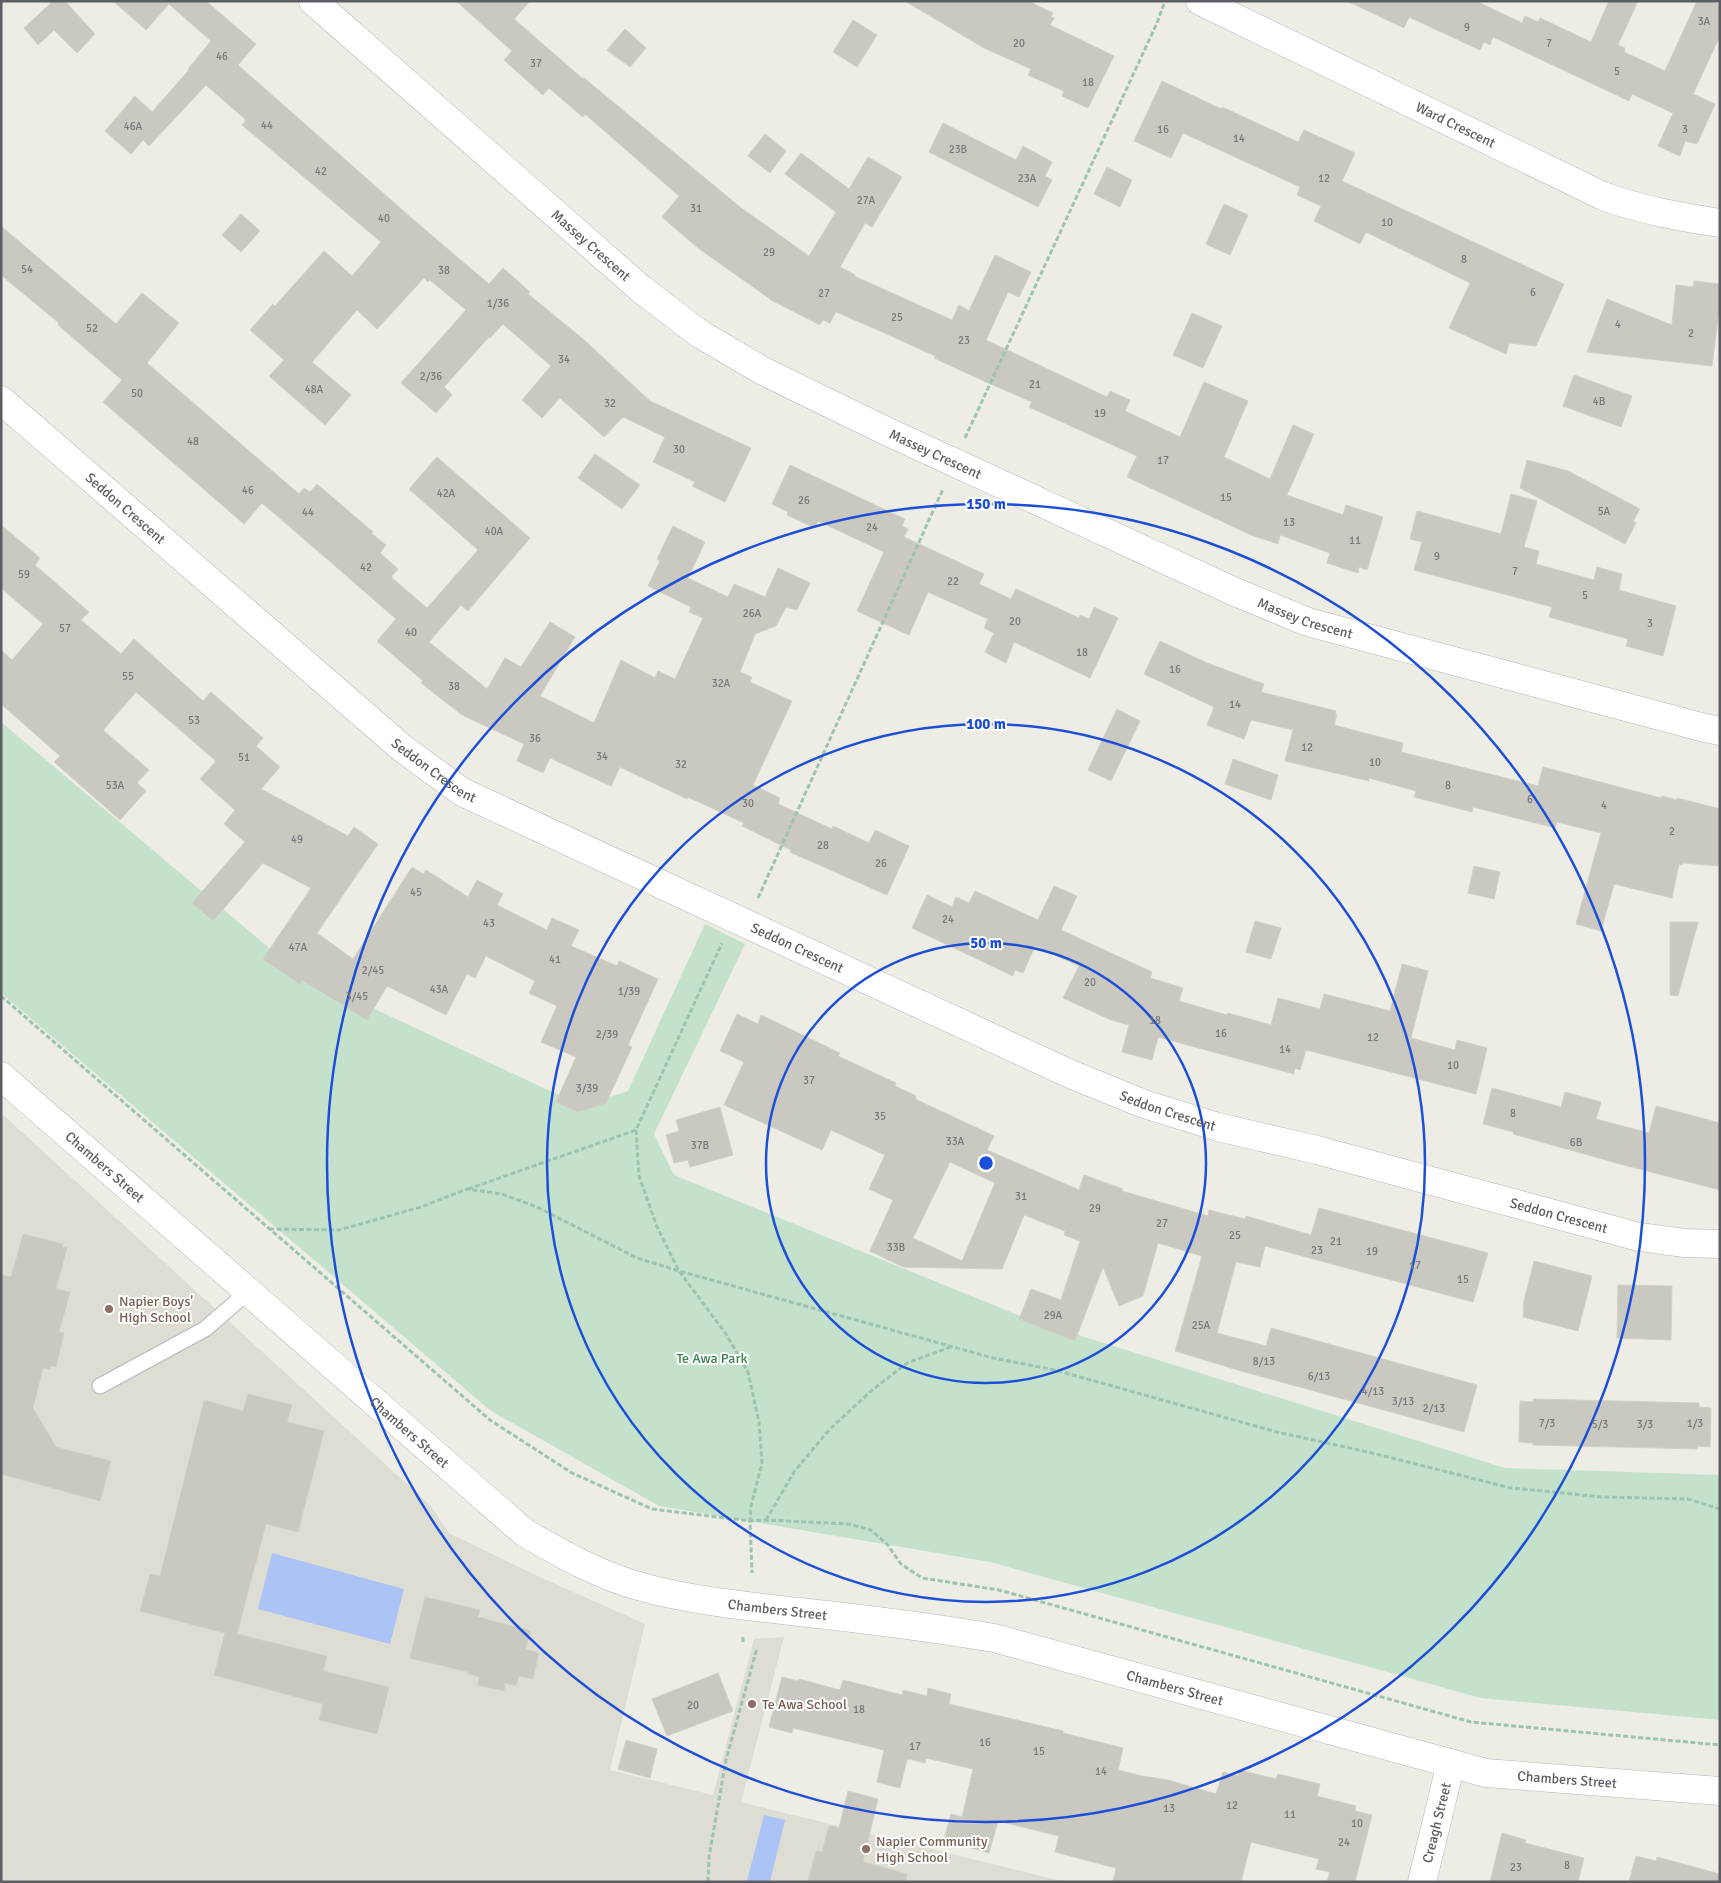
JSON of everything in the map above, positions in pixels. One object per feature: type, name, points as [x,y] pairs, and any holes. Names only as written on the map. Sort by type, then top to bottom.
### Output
[{"type":"street","name":"Massey Crescent","points":[[313,1],[641,289],[700,334],[763,371],[886,432],[1217,584],[1308,622],[1720,731]]},
{"type":"street","name":"Ward Crescent","points":[[1200,1],[1603,196],[1672,216],[1720,223]]},
{"type":"street","name":"Seddon Crescent","points":[[1,400],[380,728],[462,792],[1068,1073],[1144,1104],[1218,1127],[1318,1150],[1639,1237],[1685,1243],[1720,1244]]},
{"type":"street","name":"Chambers Street","points":[[1,1076],[525,1533],[567,1556],[608,1575],[641,1587],[720,1602],[931,1627],[994,1638],[1486,1773],[1720,1790]]},
{"type":"street","name":"Creagh Street","points":[[1422,1882],[1451,1764]]},
{"type":"lane","points":[[100,1386],[205,1329],[248,1292]]},
{"type":"path","points":[[733,918],[636,1130],[640,1176],[657,1226],[679,1271],[726,1334],[748,1372],[759,1422],[762,1463],[751,1506],[752,1573]]},
{"type":"path","points":[[1,996],[490,1420],[572,1473],[652,1508],[750,1521],[849,1524],[871,1530],[886,1544],[901,1564],[922,1578],[999,1590],[1471,1722],[1720,1745]]},
{"type":"path","points":[[269,1229],[339,1230],[421,1207],[636,1130]]},
{"type":"path","points":[[467,1189],[502,1194],[537,1207],[637,1258],[679,1271],[993,1358],[1055,1370],[1277,1432],[1372,1453],[1511,1488],[1603,1497],[1688,1498],[1720,1509]]},
{"type":"path","points":[[766,1520],[794,1472],[836,1423],[871,1391],[907,1363],[954,1346]]},
{"type":"path","points":[[743,1642],[744,1632]]},
{"type":"path","points":[[708,1882],[709,1857],[726,1760],[757,1648]]},
{"type":"shaded area","name":"Napier Boys' High School","points":[[1,1113],[430,1505],[449,1533],[531,1573],[645,1624],[610,1770],[713,1795],[754,1639],[784,1637],[741,1802],[1066,1882],[1,1882]]},
{"type":"green space","name":"Te Awa Park","points":[[1,722],[300,974],[582,1106],[628,1091],[705,924],[745,944],[654,1134],[674,1175],[1030,1320],[1505,1468],[1720,1475],[1720,1720],[1481,1698],[990,1562],[659,1506],[491,1411],[1,993]]},
{"type":"water","points":[[272,1553],[404,1589],[390,1644],[258,1609]]},
{"type":"water","points":[[764,1815],[785,1820],[770,1882],[747,1881]]},
{"type":"building","points":[[53,1],[65,1],[95,34],[77,53],[54,30],[38,45],[24,28]]},
{"type":"building","points":[[113,1],[206,1],[256,44],[238,65],[489,284],[503,268],[530,292],[528,294],[583,339],[650,401],[751,448],[725,502],[692,486],[695,482],[653,462],[665,437],[623,417],[604,437],[560,398],[542,418],[522,400],[551,366],[503,324],[444,387],[452,395],[436,413],[401,383],[466,310],[430,280],[428,282],[424,278],[377,329],[357,310],[312,362],[351,395],[325,425],[269,376],[284,360],[250,330],[273,304],[275,306],[324,251],[352,276],[381,242],[242,125],[246,120],[206,85],[149,146],[143,140],[131,154],[105,131],[135,96],[152,112],[189,70],[211,41],[169,4],[146,30]]},
{"type":"building","points":[[456,1],[530,1],[514,19],[583,79],[740,207],[809,256],[836,212],[785,174],[801,153],[849,189],[868,157],[902,177],[872,227],[865,223],[840,267],[854,276],[952,320],[959,305],[969,311],[995,255],[1031,272],[1019,297],[1008,292],[986,340],[1107,397],[1110,391],[1130,400],[1125,411],[1180,437],[1204,382],[1248,401],[1224,457],[1270,479],[1293,425],[1314,434],[1287,495],[1343,515],[1346,505],[1383,517],[1367,570],[1359,567],[1358,573],[1327,563],[1330,553],[1280,535],[1278,544],[1251,535],[1127,477],[1137,456],[1029,407],[1032,402],[934,358],[935,356],[878,330],[836,312],[830,323],[823,320],[820,325],[773,301],[698,248],[662,217],[679,196],[585,114],[583,117],[549,88],[543,95],[504,60],[512,51]]},
{"type":"building","points":[[905,1],[1028,1],[1053,13],[1051,17],[1054,18],[1050,25],[1114,56],[1088,108],[1062,96],[1064,91],[1028,75],[1031,69],[984,48]]},
{"type":"building","points":[[1347,1],[1476,1],[1522,23],[1525,16],[1538,22],[1540,18],[1591,42],[1609,1],[1638,1],[1618,45],[1625,48],[1624,52],[1665,71],[1697,1],[1710,1],[1720,5],[1720,36],[1693,94],[1715,104],[1697,144],[1685,141],[1680,156],[1658,146],[1673,113],[1632,94],[1629,101],[1493,37],[1490,45],[1484,42],[1480,50],[1409,17],[1404,28]]},
{"type":"building","points":[[853,20],[877,35],[857,67],[833,52]]},
{"type":"building","points":[[625,29],[646,48],[630,67],[607,50]]},
{"type":"building","points":[[1162,81],[1298,142],[1304,130],[1355,153],[1342,181],[1564,284],[1536,346],[1509,343],[1506,354],[1449,328],[1470,283],[1366,232],[1360,244],[1314,221],[1321,206],[1297,195],[1300,187],[1183,133],[1171,158],[1134,141]]},
{"type":"building","points":[[943,123],[1016,160],[1023,146],[1052,162],[1045,176],[1052,180],[1038,207],[929,152]]},
{"type":"building","points":[[765,134],[786,151],[770,173],[748,156]]},
{"type":"building","points":[[1107,167],[1132,180],[1120,207],[1094,194]]},
{"type":"building","points":[[1224,204],[1248,215],[1230,255],[1206,244]]},
{"type":"building","points":[[241,214],[260,231],[241,252],[222,235]]},
{"type":"building","points":[[1,226],[116,324],[142,293],[179,323],[147,363],[299,494],[304,488],[310,492],[317,484],[373,532],[371,533],[386,545],[380,553],[398,569],[391,577],[427,608],[478,550],[409,489],[437,457],[530,538],[468,611],[461,605],[429,642],[487,689],[505,658],[521,667],[550,622],[575,637],[540,696],[594,723],[621,660],[655,678],[658,671],[675,679],[703,618],[689,612],[691,607],[648,586],[660,561],[657,559],[673,526],[705,542],[688,578],[728,597],[734,584],[765,597],[778,568],[810,583],[797,610],[786,607],[776,626],[755,634],[740,672],[752,677],[750,682],[792,701],[753,785],[780,798],[778,804],[832,829],[833,826],[869,843],[875,830],[909,846],[887,895],[790,852],[791,850],[742,826],[744,823],[688,797],[687,799],[620,767],[611,786],[550,758],[543,773],[517,761],[524,744],[462,715],[421,683],[423,681],[377,641],[396,619],[334,565],[262,503],[244,524],[103,402],[122,380],[58,325],[59,323],[1,275]]},
{"type":"building","points":[[1694,281],[1720,284],[1720,303],[1712,366],[1587,352],[1607,299],[1672,325],[1676,285],[1693,287]]},
{"type":"building","points":[[1192,313],[1222,326],[1203,368],[1173,355]]},
{"type":"building","points":[[1574,375],[1632,396],[1621,427],[1563,406]]},
{"type":"building","points":[[595,454],[640,485],[622,509],[578,478]]},
{"type":"building","points":[[1527,460],[1568,471],[1640,509],[1633,521],[1636,523],[1625,544],[1520,488]]},
{"type":"building","points":[[790,465],[905,519],[902,526],[908,529],[904,537],[984,574],[979,584],[1011,599],[1016,589],[1079,618],[1080,615],[1089,619],[1094,607],[1118,618],[1090,678],[1014,642],[1006,663],[985,652],[994,633],[984,628],[988,619],[928,592],[909,635],[857,611],[884,552],[818,521],[815,528],[787,515],[788,512],[772,504]]},
{"type":"building","points":[[1511,494],[1537,501],[1524,547],[1539,551],[1536,564],[1594,580],[1597,567],[1622,574],[1619,590],[1676,606],[1663,656],[1626,646],[1628,639],[1549,617],[1552,607],[1414,570],[1422,542],[1410,539],[1417,511],[1501,534]]},
{"type":"building","points":[[1,525],[40,558],[35,565],[89,612],[81,620],[121,654],[134,639],[203,701],[211,692],[263,738],[256,746],[280,767],[261,789],[348,836],[354,827],[378,844],[317,933],[353,959],[412,867],[423,874],[426,870],[468,897],[477,880],[503,894],[497,905],[547,930],[552,918],[579,930],[571,946],[617,966],[619,961],[658,979],[628,1045],[632,1047],[606,1103],[578,1112],[556,1102],[576,1057],[541,1042],[557,1006],[529,993],[535,981],[486,956],[475,978],[467,974],[446,1015],[387,986],[367,1020],[302,980],[300,984],[263,959],[311,888],[263,863],[213,921],[192,903],[245,842],[224,824],[235,810],[200,779],[216,761],[136,692],[103,730],[149,770],[137,783],[146,791],[120,820],[54,762],[60,756],[1,704],[1,650],[12,660],[43,624],[1,588]]},
{"type":"building","points":[[1160,641],[1207,663],[1264,684],[1261,692],[1336,711],[1335,715],[1337,715],[1334,725],[1403,743],[1401,752],[1538,786],[1543,767],[1661,798],[1662,796],[1677,800],[1677,798],[1720,809],[1720,866],[1679,864],[1672,898],[1614,884],[1601,931],[1576,924],[1601,833],[1557,822],[1555,828],[1473,807],[1472,812],[1414,797],[1416,791],[1369,778],[1369,781],[1285,761],[1293,730],[1251,720],[1244,739],[1207,725],[1214,707],[1144,674]]},
{"type":"building","points":[[1117,709],[1140,721],[1111,781],[1088,770]]},
{"type":"building","points":[[1233,759],[1278,775],[1271,800],[1225,784]]},
{"type":"building","points":[[1474,866],[1500,872],[1494,899],[1468,893]]},
{"type":"building","points":[[1054,886],[1077,896],[1061,930],[1152,972],[1150,978],[1183,988],[1179,1001],[1271,1025],[1278,998],[1320,1009],[1324,994],[1390,1011],[1402,964],[1428,971],[1411,1038],[1455,1050],[1457,1040],[1487,1048],[1476,1094],[1306,1050],[1300,1070],[1295,1068],[1294,1074],[1158,1037],[1152,1060],[1122,1052],[1129,1025],[1111,1020],[1063,998],[1079,966],[1035,946],[1023,973],[1015,970],[1013,976],[912,928],[927,895],[952,907],[956,897],[969,903],[975,891],[1038,920]]},
{"type":"building","points":[[1255,921],[1281,928],[1271,959],[1246,952]]},
{"type":"building","points":[[1670,922],[1698,922],[1678,996],[1670,995]]},
{"type":"building","points":[[737,1014],[758,1024],[761,1015],[840,1053],[838,1056],[896,1083],[895,1086],[916,1096],[915,1099],[994,1136],[987,1150],[1079,1190],[1084,1175],[1123,1189],[1122,1191],[1208,1216],[1209,1210],[1245,1219],[1246,1216],[1311,1235],[1319,1208],[1488,1253],[1473,1302],[1265,1246],[1260,1267],[1236,1262],[1217,1333],[1266,1346],[1271,1328],[1477,1385],[1464,1432],[1175,1351],[1202,1256],[1158,1243],[1143,1296],[1119,1306],[1103,1267],[1075,1341],[1019,1319],[1031,1289],[1061,1300],[1080,1241],[1064,1235],[1065,1231],[1024,1215],[1002,1269],[903,1267],[870,1251],[893,1200],[869,1189],[885,1155],[831,1130],[822,1150],[724,1105],[744,1062],[720,1051]],"holes":[[[950,1162],[995,1183],[962,1261],[913,1238]]]},
{"type":"building","points":[[1492,1088],[1561,1107],[1565,1092],[1601,1102],[1596,1119],[1649,1133],[1656,1106],[1720,1123],[1720,1190],[1620,1164],[1483,1124]]},
{"type":"building","points":[[720,1107],[733,1155],[690,1167],[688,1160],[674,1163],[666,1135],[679,1131],[676,1120]]},
{"type":"building","points":[[23,1234],[63,1244],[62,1247],[67,1248],[56,1289],[70,1292],[59,1332],[64,1333],[56,1367],[50,1366],[50,1369],[43,1368],[33,1408],[56,1447],[111,1461],[100,1501],[1,1474],[1,1275],[11,1277]]},
{"type":"building","points":[[1534,1261],[1592,1276],[1578,1331],[1523,1317],[1524,1301]]},
{"type":"building","points":[[1618,1285],[1672,1286],[1671,1340],[1617,1338]]},
{"type":"building","points":[[248,1394],[292,1405],[287,1422],[324,1431],[298,1532],[266,1524],[237,1634],[327,1656],[323,1671],[389,1687],[377,1734],[319,1720],[323,1704],[214,1675],[225,1633],[140,1611],[150,1574],[160,1576],[204,1400],[243,1411]]},
{"type":"building","points":[[1533,1399],[1699,1403],[1699,1407],[1711,1408],[1710,1447],[1697,1446],[1697,1449],[1533,1445],[1533,1443],[1519,1442],[1520,1401],[1533,1402]]},
{"type":"building","points":[[425,1597],[480,1610],[478,1617],[531,1631],[525,1649],[539,1653],[533,1679],[519,1676],[516,1686],[505,1683],[504,1691],[477,1685],[480,1677],[468,1674],[468,1672],[410,1658]]},
{"type":"building","points":[[718,1673],[733,1711],[667,1736],[652,1699]]},
{"type":"building","points":[[782,1677],[798,1681],[799,1679],[840,1690],[843,1680],[902,1695],[903,1690],[927,1696],[928,1688],[951,1694],[949,1704],[1063,1731],[1063,1733],[1123,1748],[1118,1770],[1168,1780],[1216,1794],[1223,1772],[1238,1776],[1239,1770],[1276,1779],[1278,1774],[1320,1784],[1317,1796],[1356,1806],[1355,1811],[1372,1815],[1355,1882],[1327,1882],[1330,1872],[1316,1869],[1319,1859],[1251,1842],[1241,1882],[1113,1882],[1116,1868],[1055,1852],[1059,1836],[998,1821],[989,1853],[944,1839],[951,1814],[962,1817],[973,1769],[926,1758],[925,1763],[909,1759],[907,1760],[900,1788],[877,1782],[884,1750],[793,1728],[792,1733],[769,1727]]},
{"type":"building","points":[[626,1740],[657,1749],[650,1778],[618,1769]]},
{"type":"building","points":[[848,1791],[878,1799],[863,1862],[907,1874],[906,1882],[808,1882],[816,1851],[822,1852],[829,1826],[839,1828]]},
{"type":"building","points":[[1502,1833],[1526,1840],[1525,1843],[1584,1858],[1578,1882],[1490,1882]]},
{"type":"building","points":[[1636,1856],[1656,1861],[1657,1857],[1720,1874],[1720,1882],[1629,1882]]},
{"type":"place","name":"Napier Boys' High School","points":[[109,1309]]},
{"type":"place","name":"Te Awa School","points":[[752,1704]]},
{"type":"place","name":"Napier Community High School","points":[[866,1849]]}]
